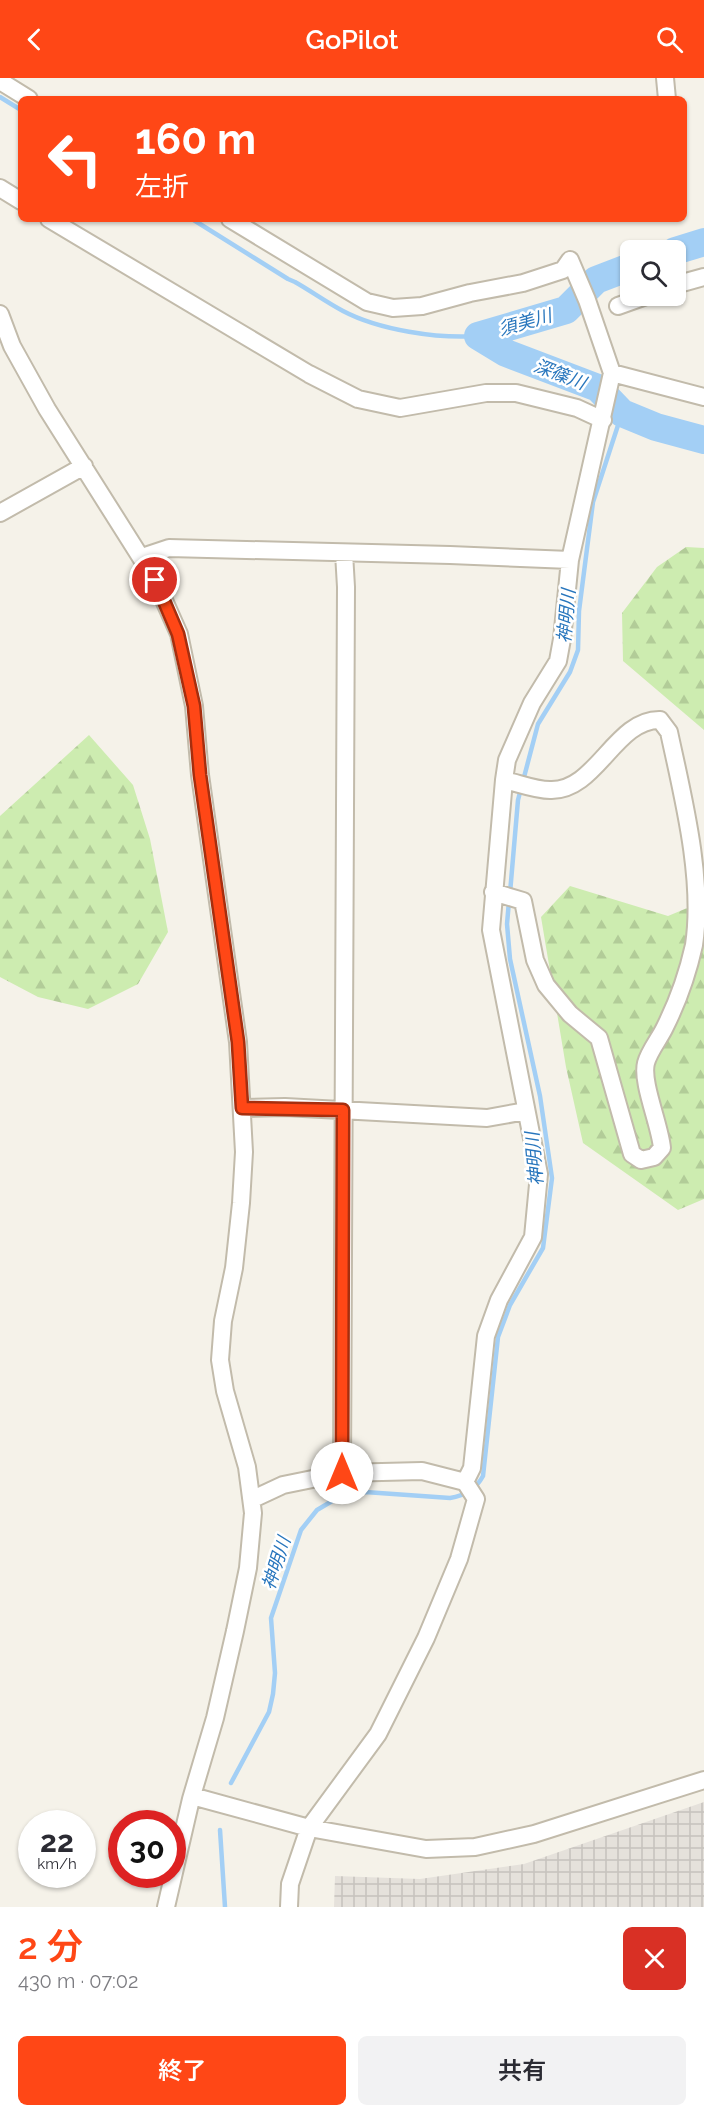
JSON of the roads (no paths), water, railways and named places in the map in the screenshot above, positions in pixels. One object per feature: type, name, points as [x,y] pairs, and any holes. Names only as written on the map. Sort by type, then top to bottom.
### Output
[{"type":"street","points":[[664,78],[667,96]]},
{"type":"street","points":[[0,81],[24,96]]},
{"type":"street","points":[[0,189],[18,199]]},
{"type":"street","points":[[54,222],[309,374],[358,399],[400,408],[486,393],[516,393],[577,408],[603,420]]},
{"type":"street","points":[[235,222],[327,280],[367,302],[393,308],[422,306],[470,293],[523,283],[563,270],[570,261],[612,374],[570,560],[558,661],[532,703],[507,760],[514,782],[502,895],[491,930],[539,1174],[533,1237],[500,1300],[486,1336],[472,1468],[465,1482]]},
{"type":"street","points":[[686,282],[704,278]]},
{"type":"street","points":[[0,314],[17,355],[47,409],[155,580],[178,634],[194,706],[200,775],[238,1042],[244,1152],[234,1268],[223,1321],[220,1360],[225,1391],[241,1444],[253,1499],[253,1513],[248,1568],[235,1631],[166,1907]]},
{"type":"street","points":[[612,374],[704,397]]},
{"type":"street","points":[[0,513],[84,466]]},
{"type":"street","points":[[141,557],[169,548],[570,560]]},
{"type":"street","points":[[342,1473],[346,599],[344,553]]},
{"type":"street","points":[[502,895],[523,901],[535,960],[546,985],[570,1014],[599,1038],[632,1154],[641,1160],[654,1157],[662,1148],[661,1133],[646,1079],[646,1063],[684,981],[694,944],[697,907],[693,847],[669,732],[660,720],[648,720],[635,727],[573,786],[550,790],[514,782]]},
{"type":"street","points":[[242,1108],[343,1110],[488,1118],[526,1110]]},
{"type":"street","points":[[253,1499],[283,1485],[342,1473],[422,1471],[465,1482],[476,1499],[459,1559],[430,1628],[378,1734],[309,1828],[290,1884],[289,1907]]},
{"type":"street","points":[[192,1796],[309,1828],[426,1849],[475,1848],[534,1834],[704,1780]]},
{"type":"waterway","points":[[0,97],[18,108]]},
{"type":"waterway","points":[[197,222],[288,279],[357,318],[409,332],[462,337],[478,336]]},
{"type":"waterway","name":"須美川","points":[[686,248],[704,242]]},
{"type":"waterway","name":"須美川","points":[[478,336],[566,310],[596,280],[620,271]]},
{"type":"waterway","name":"深篠川","points":[[478,336],[506,353],[598,388],[622,413],[656,427],[704,440]]},
{"type":"waterway","name":"神明川","points":[[510,893],[518,800],[538,724],[570,672],[578,650],[579,611],[593,502],[622,413]]},
{"type":"waterway","name":"神明川","points":[[231,1783],[269,1712],[275,1673],[271,1618],[301,1530],[317,1510],[344,1494],[365,1492],[455,1497],[465,1494],[483,1476],[498,1337],[510,1305],[543,1248],[552,1178],[540,1096],[510,959],[507,924],[509,901]]},
{"type":"waterway","name":"神明川","points":[[220,1830],[225,1907]]}]
